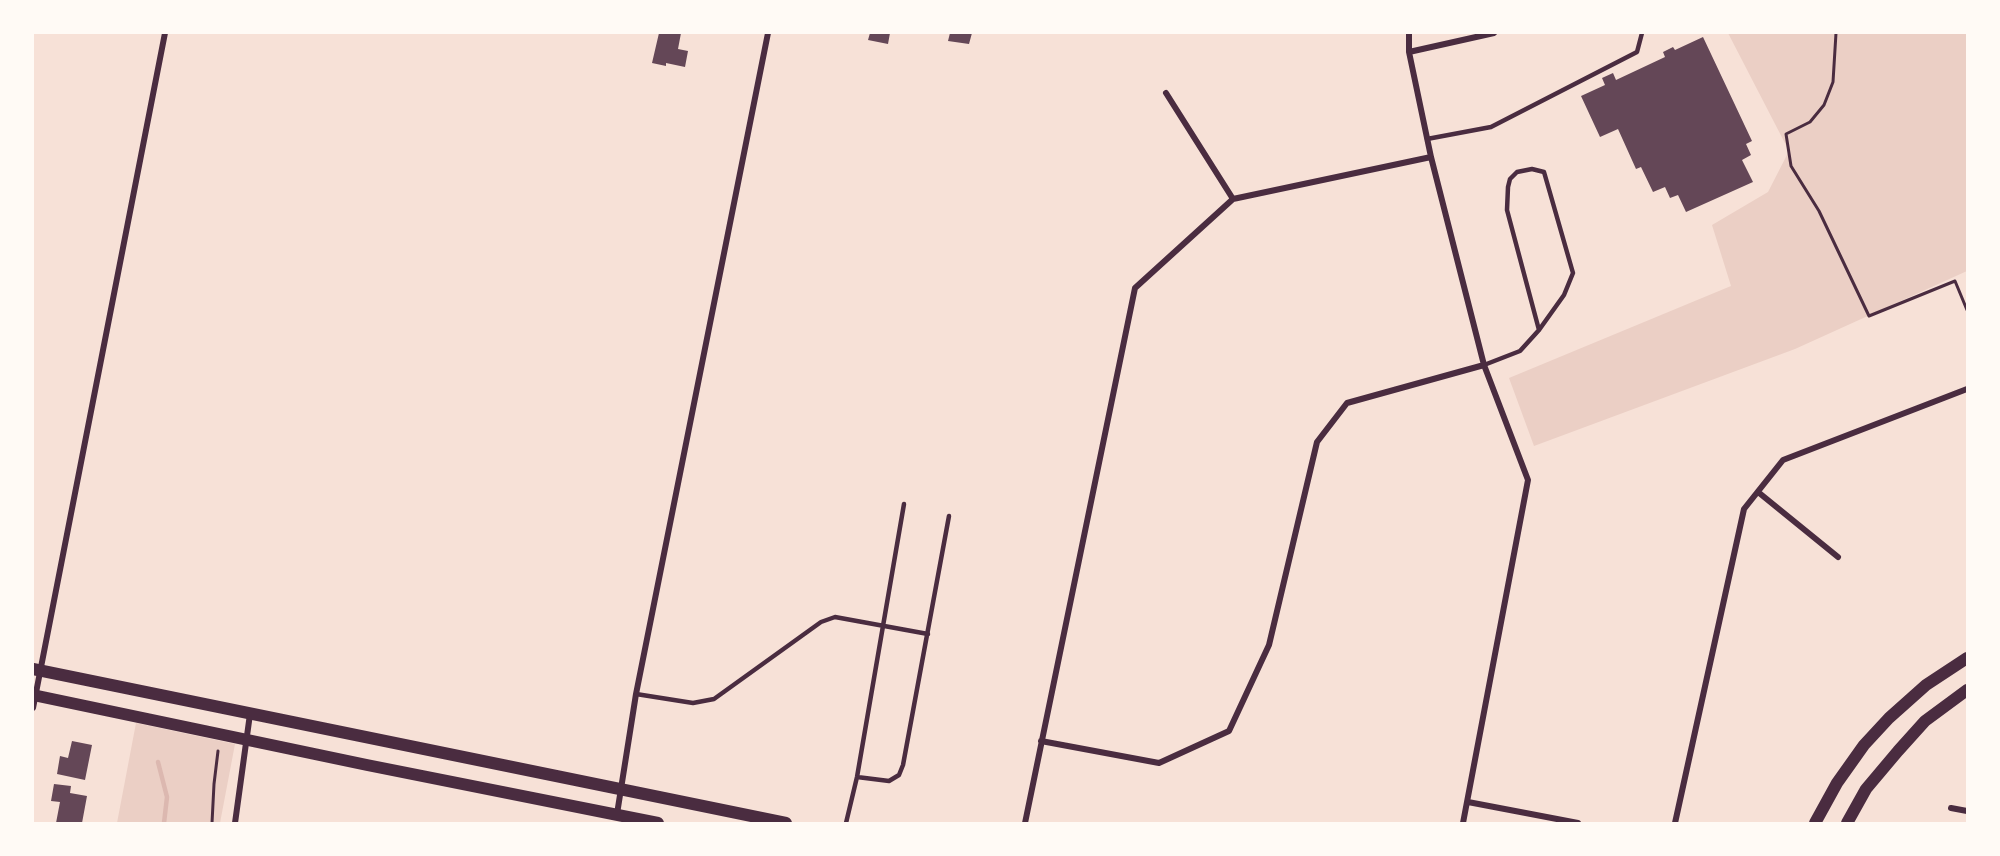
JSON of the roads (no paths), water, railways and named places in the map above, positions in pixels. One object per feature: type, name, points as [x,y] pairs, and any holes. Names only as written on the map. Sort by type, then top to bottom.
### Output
[{"type":"main road","points":[[1815,823],[1837,783],[1864,746],[1889,718],[1926,685],[1967,658]]},
{"type":"main road","points":[[37,670],[786,823]]},
{"type":"main road","points":[[1847,823],[1866,789],[1925,721],[1967,690]]},
{"type":"main road","points":[[34,699],[247,739],[658,823]]},
{"type":"street","points":[[34,699],[37,670],[165,33]]},
{"type":"street","points":[[617,814],[636,694],[768,33]]},
{"type":"street","points":[[1409,33],[1409,52],[1431,157],[1484,365],[1528,480],[1463,823]]},
{"type":"street","points":[[1409,52],[1494,33]]},
{"type":"street","points":[[1166,93],[1233,199]]},
{"type":"street","points":[[1025,823],[1135,288],[1233,199],[1431,157]]},
{"type":"street","points":[[1041,741],[1159,763],[1229,731],[1269,645],[1317,442],[1347,403],[1484,365]]},
{"type":"street","points":[[1676,823],[1744,509],[1783,460],[1967,389]]},
{"type":"street","points":[[1758,492],[1838,557]]},
{"type":"street","points":[[235,823],[250,714]]},
{"type":"street","points":[[1468,802],[1578,823]]},
{"type":"street","points":[[1951,808],[1967,811]]},
{"type":"lane","points":[[1427,139],[1491,127],[1637,52],[1642,33]]},
{"type":"lane","points":[[1484,365],[1520,351],[1539,330],[1564,295],[1573,273],[1544,172],[1532,169],[1516,172],[1510,179],[1507,210],[1539,330]]},
{"type":"lane","points":[[846,823],[857,777],[904,504]]},
{"type":"lane","points":[[857,777],[889,781],[899,775],[903,765],[949,516]]},
{"type":"lane","points":[[636,694],[693,703],[714,699],[821,622],[836,617],[928,634]]},
{"type":"waterway","points":[[158,762],[167,797],[164,823]]}]
